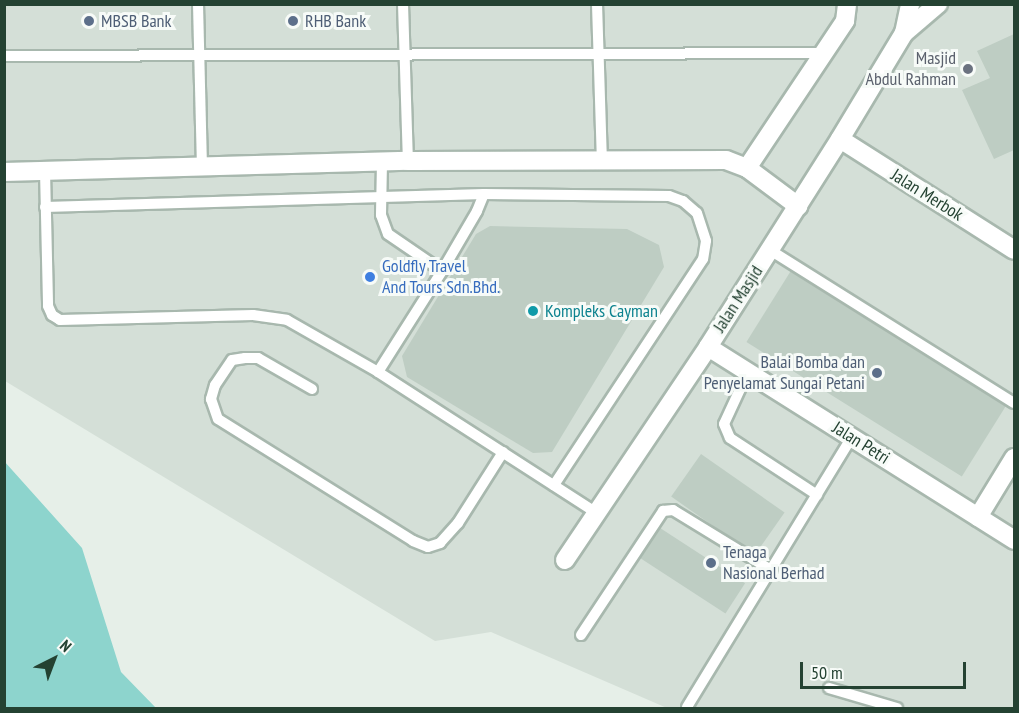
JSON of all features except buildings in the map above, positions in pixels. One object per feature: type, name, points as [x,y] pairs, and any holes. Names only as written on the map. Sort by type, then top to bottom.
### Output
[{"type":"street","points":[[747,168],[845,21],[846,4]]},
{"type":"street","name":"Jalan Masjid","points":[[904,33],[910,4]]},
{"type":"street","name":"Jalan Masjid","points":[[565,560],[598,514],[770,250],[904,33],[938,4]]},
{"type":"street","name":"Jalan Merbok","points":[[840,140],[1014,250]]},
{"type":"street","points":[[4,172],[408,161],[726,160],[747,168],[798,206]]},
{"type":"street","name":"Jalan Petri","points":[[708,346],[1014,540]]},
{"type":"street","points":[[978,517],[1014,458]]},
{"type":"lane","points":[[198,4],[202,166]]},
{"type":"lane","points":[[403,4],[408,161]]},
{"type":"lane","points":[[597,4],[602,159]]},
{"type":"lane","points":[[4,56],[825,53]]},
{"type":"lane","points":[[382,162],[381,215],[388,234],[442,271]]},
{"type":"lane","points":[[45,171],[48,306],[52,315],[60,320],[269,316],[287,320],[378,372],[598,514]]},
{"type":"lane","points":[[378,372],[442,271],[477,211],[484,194]]},
{"type":"lane","points":[[45,207],[484,194],[669,196],[683,201],[697,213],[706,241],[703,259],[554,485]]},
{"type":"lane","points":[[770,250],[1014,403]]},
{"type":"lane","points":[[312,389],[258,358],[245,358],[232,360],[215,385],[211,399],[218,419],[413,541],[428,547],[440,543],[458,523],[503,452]]},
{"type":"lane","points":[[748,372],[724,424],[730,438],[817,495]]},
{"type":"lane","points":[[687,707],[852,437]]},
{"type":"lane","points":[[581,635],[663,511],[673,510],[771,570]]},
{"type":"lane","points":[[829,688],[897,708]]},
{"type":"shaded area","points":[[4,5],[1014,5],[1014,708],[667,708],[491,632],[435,641],[5,381]]},
{"type":"water","points":[[4,461],[82,548],[121,672],[156,708],[5,708]]},
{"type":"place","name":"MBSB Bank","points":[[89,21]]},
{"type":"place","name":"RHB Bank","points":[[293,21]]},
{"type":"place","name":"Masjid Abdul Rahman","points":[[968,69]]},
{"type":"place","name":"Goldfly Travel And Tours Sdn.Bhd.","points":[[370,277]]},
{"type":"place","name":"Kompleks Cayman","points":[[533,311]]},
{"type":"place","name":"Balai Bomba dan Penyelamat Sungai Petani","points":[[877,373]]},
{"type":"place","name":"Tenaga Nasional Berhad","points":[[711,563]]}]
